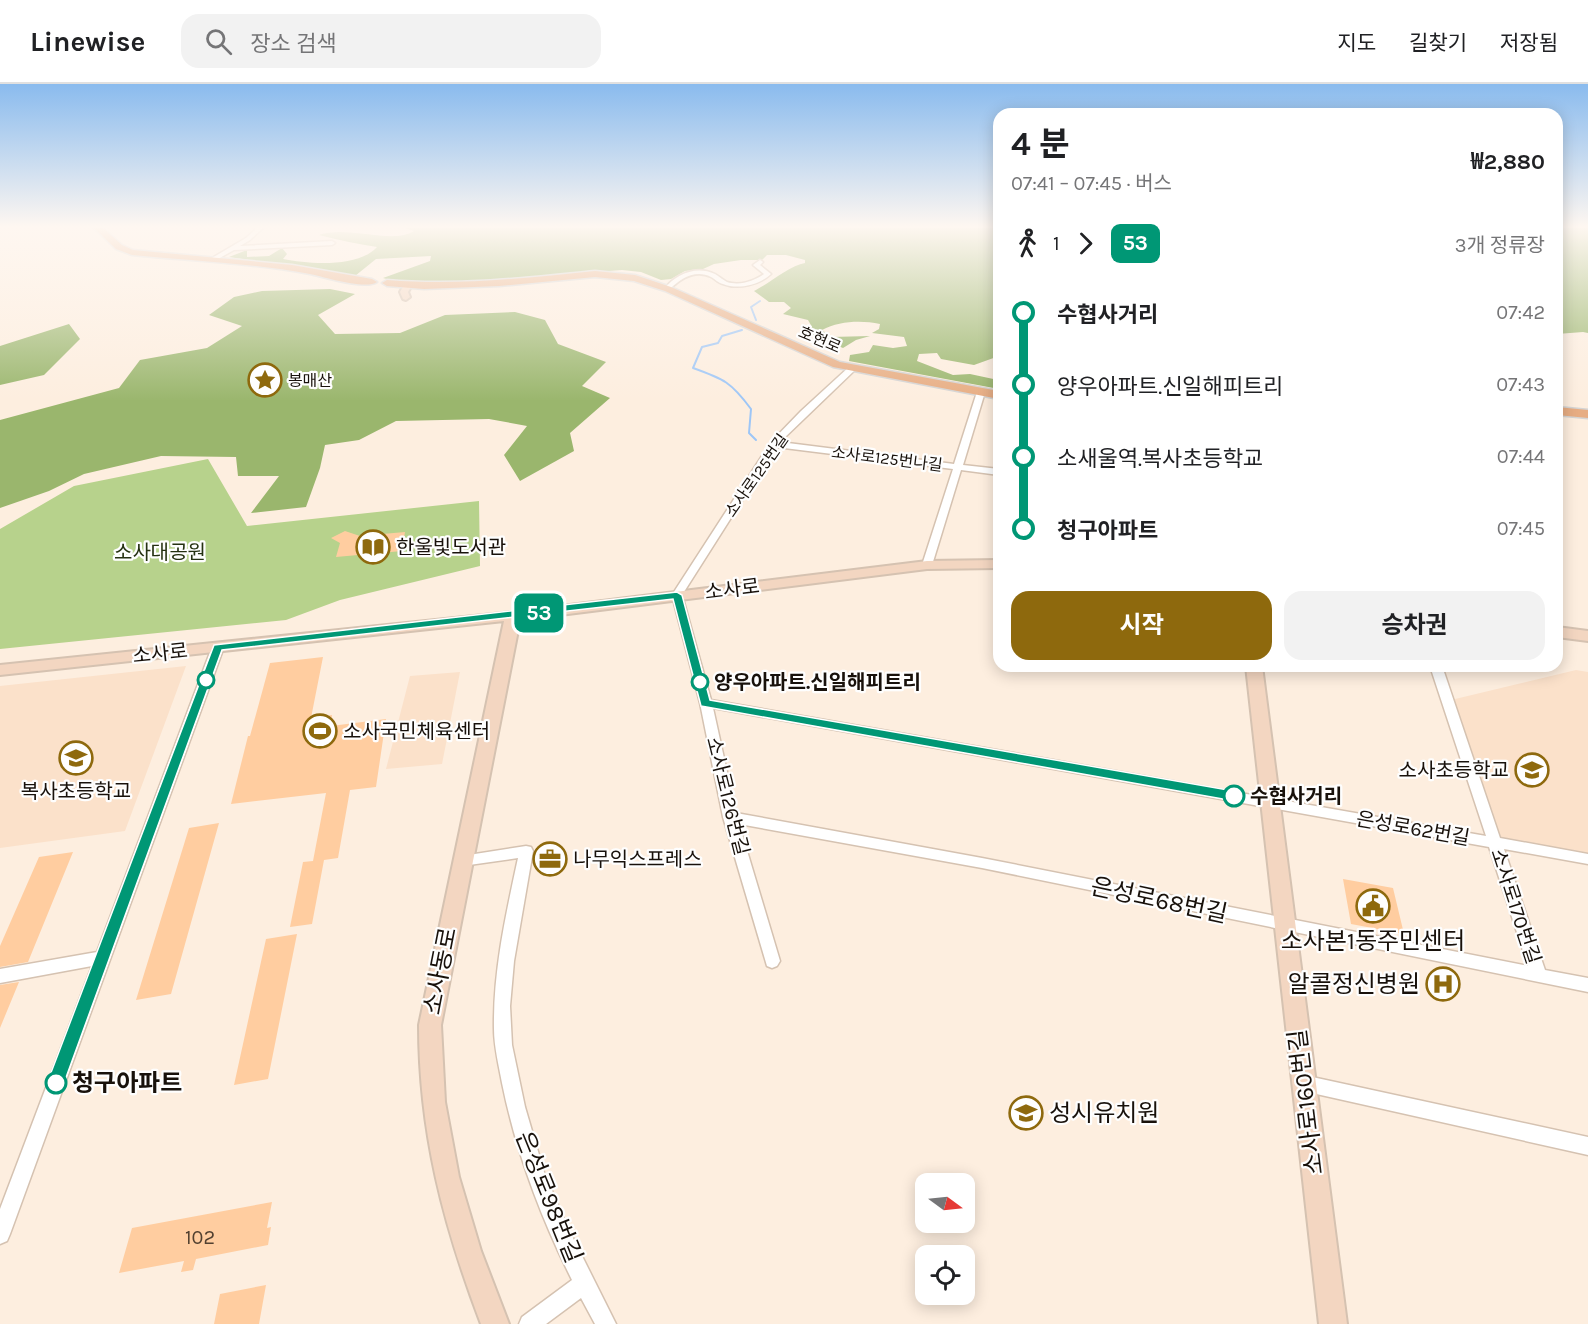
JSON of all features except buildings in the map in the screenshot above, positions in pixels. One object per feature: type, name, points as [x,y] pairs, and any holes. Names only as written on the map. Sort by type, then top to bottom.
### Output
[{"type":"main road","name":"호현로","points":[[658,286],[821,358],[852,369],[993,394]]},
{"type":"main road","points":[[1563,412],[1588,414]]},
{"type":"street","points":[[406,297],[404,292],[408,286]]},
{"type":"street","points":[[667,289],[670,286]]},
{"type":"street","name":"소사로125번길","points":[[677,595],[774,444],[852,369]]},
{"type":"street","points":[[927,566],[981,392]]},
{"type":"street","name":"소사로125번나길","points":[[774,444],[993,471]]},
{"type":"street","name":"소사로","points":[[0,670],[513,616],[927,566],[993,564]]},
{"type":"street","name":"소사로126번길","points":[[677,595],[705,703],[730,817],[772,961]]},
{"type":"street","name":"소사동로","points":[[495,1324],[461,1232],[441,1152],[430,1084],[430,1025],[513,616]]},
{"type":"street","points":[[1563,633],[1588,636]]},
{"type":"street","points":[[0,1234],[5,1208],[103,957],[218,647]]},
{"type":"street","name":"소사로160번길","points":[[1255,672],[1333,1324]]},
{"type":"street","name":"소사로170번길","points":[[1438,672],[1539,975]]},
{"type":"street","name":"은성로62번길","points":[[705,703],[1588,859]]},
{"type":"street","name":"은성로68번길","points":[[730,817],[982,863],[1588,985]]},
{"type":"street","name":"은성로98번길","points":[[462,861],[526,852],[505,964],[502,1030],[517,1118],[536,1181],[584,1284],[606,1324]]},
{"type":"street","points":[[0,976],[103,957]]},
{"type":"street","points":[[1303,1083],[1588,1146]]},
{"type":"street","points":[[529,1324],[584,1284]]},
{"type":"shaded area","name":"복사초등학교","points":[[186,666],[125,831],[0,848],[0,686]]},
{"type":"shaded area","name":"소사초등학교","points":[[1576,670],[1588,672],[1588,856],[1500,840],[1451,700]]},
{"type":"shaded area","points":[[460,672],[442,764],[386,769],[410,676]]},
{"type":"green space","points":[[762,286],[993,286],[993,358],[974,365],[941,359],[937,353],[919,354],[917,361],[953,375],[970,374],[993,379],[993,388],[849,361],[850,355],[869,352],[873,345],[893,348],[907,346],[904,337],[872,333],[879,329],[880,324],[865,322],[843,323],[822,330],[831,337],[870,336],[856,340],[843,348],[805,332],[812,327],[808,320],[783,314],[791,308],[784,302],[769,302],[754,291]]},
{"type":"green space","points":[[1563,286],[1588,286],[1588,333],[1563,334]]},
{"type":"green space","points":[[330,289],[355,294],[318,315],[335,334],[400,333],[445,315],[515,312],[545,320],[558,344],[606,362],[582,386],[610,398],[570,433],[574,451],[520,481],[504,455],[527,426],[489,419],[396,421],[359,440],[325,445],[320,468],[306,507],[251,513],[279,476],[238,476],[236,457],[161,456],[84,474],[49,491],[0,508],[0,420],[119,388],[140,360],[207,348],[242,326],[209,315],[234,297],[262,291]]},
{"type":"green space","points":[[69,324],[80,339],[44,375],[0,385],[0,346]]},
{"type":"green space","name":"소사대공원","points":[[208,459],[247,526],[479,501],[480,566],[340,600],[286,620],[0,649],[0,529],[74,486]]},
{"type":"waterway","points":[[756,320],[751,307],[760,301]]},
{"type":"waterway","points":[[742,330],[722,336],[718,343],[702,347],[693,368],[720,379],[738,393],[751,409],[749,433],[756,440]]},
{"type":"bus line","name":"53","points":[[56,1083],[218,647],[513,616],[677,595],[705,703],[1234,796]]},
{"type":"place","name":"봉매산","points":[[265,380]]},
{"type":"place","name":"한울빛도서관","points":[[373,547]]},
{"type":"place","name":"양우아파트.신일해피트리","points":[[700,682]]},
{"type":"place","name":"소사국민체육센터","points":[[320,731]]},
{"type":"place","name":"복사초등학교","points":[[76,758]]},
{"type":"place","name":"소사초등학교","points":[[1532,770]]},
{"type":"place","name":"수협사거리","points":[[1234,796]]},
{"type":"place","name":"나무익스프레스","points":[[550,859]]},
{"type":"place","name":"소사본1동주민센터","points":[[1373,906]]},
{"type":"place","name":"알콜정신병원","points":[[1443,984]]},
{"type":"place","name":"청구아파트","points":[[56,1083]]},
{"type":"place","name":"성시유치원","points":[[1026,1113]]}]
